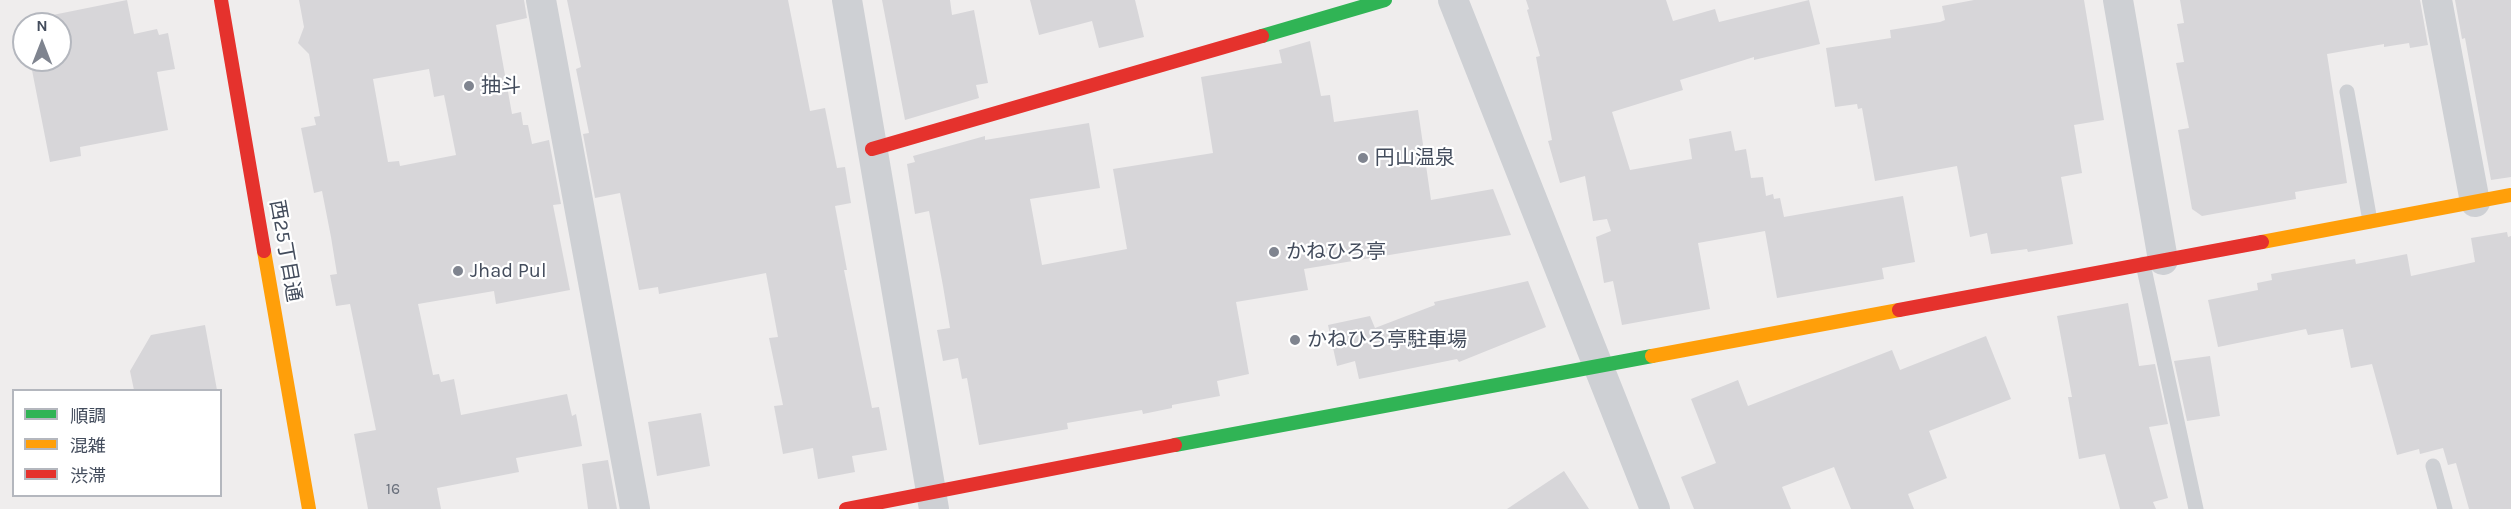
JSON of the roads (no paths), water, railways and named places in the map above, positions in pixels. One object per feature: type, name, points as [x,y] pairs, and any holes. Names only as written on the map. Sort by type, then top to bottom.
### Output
[{"type":"street","name":"西25丁目通","points":[[221,0],[309,509]]},
{"type":"street","points":[[541,0],[635,509]]},
{"type":"street","points":[[847,0],[933,500]]},
{"type":"street","points":[[872,149],[1385,0]]},
{"type":"street","points":[[1453,0],[1655,509]]},
{"type":"street","points":[[2118,0],[2153,262]]},
{"type":"street","points":[[2437,0],[2475,202]]},
{"type":"street","points":[[846,509],[933,500],[1598,366],[2511,195]]},
{"type":"lane","points":[[2347,92],[2370,221]]},
{"type":"lane","points":[[2153,262],[2196,509]]},
{"type":"lane","points":[[2433,466],[2445,509]]},
{"type":"place","name":"抽斗","points":[[469,86]]},
{"type":"place","name":"円山温泉","points":[[1363,158]]},
{"type":"place","name":"かねひろ亭","points":[[1274,252]]},
{"type":"place","name":"Jhad Pul","points":[[458,271]]},
{"type":"place","name":"かねひろ亭駐車場","points":[[1295,340]]}]
